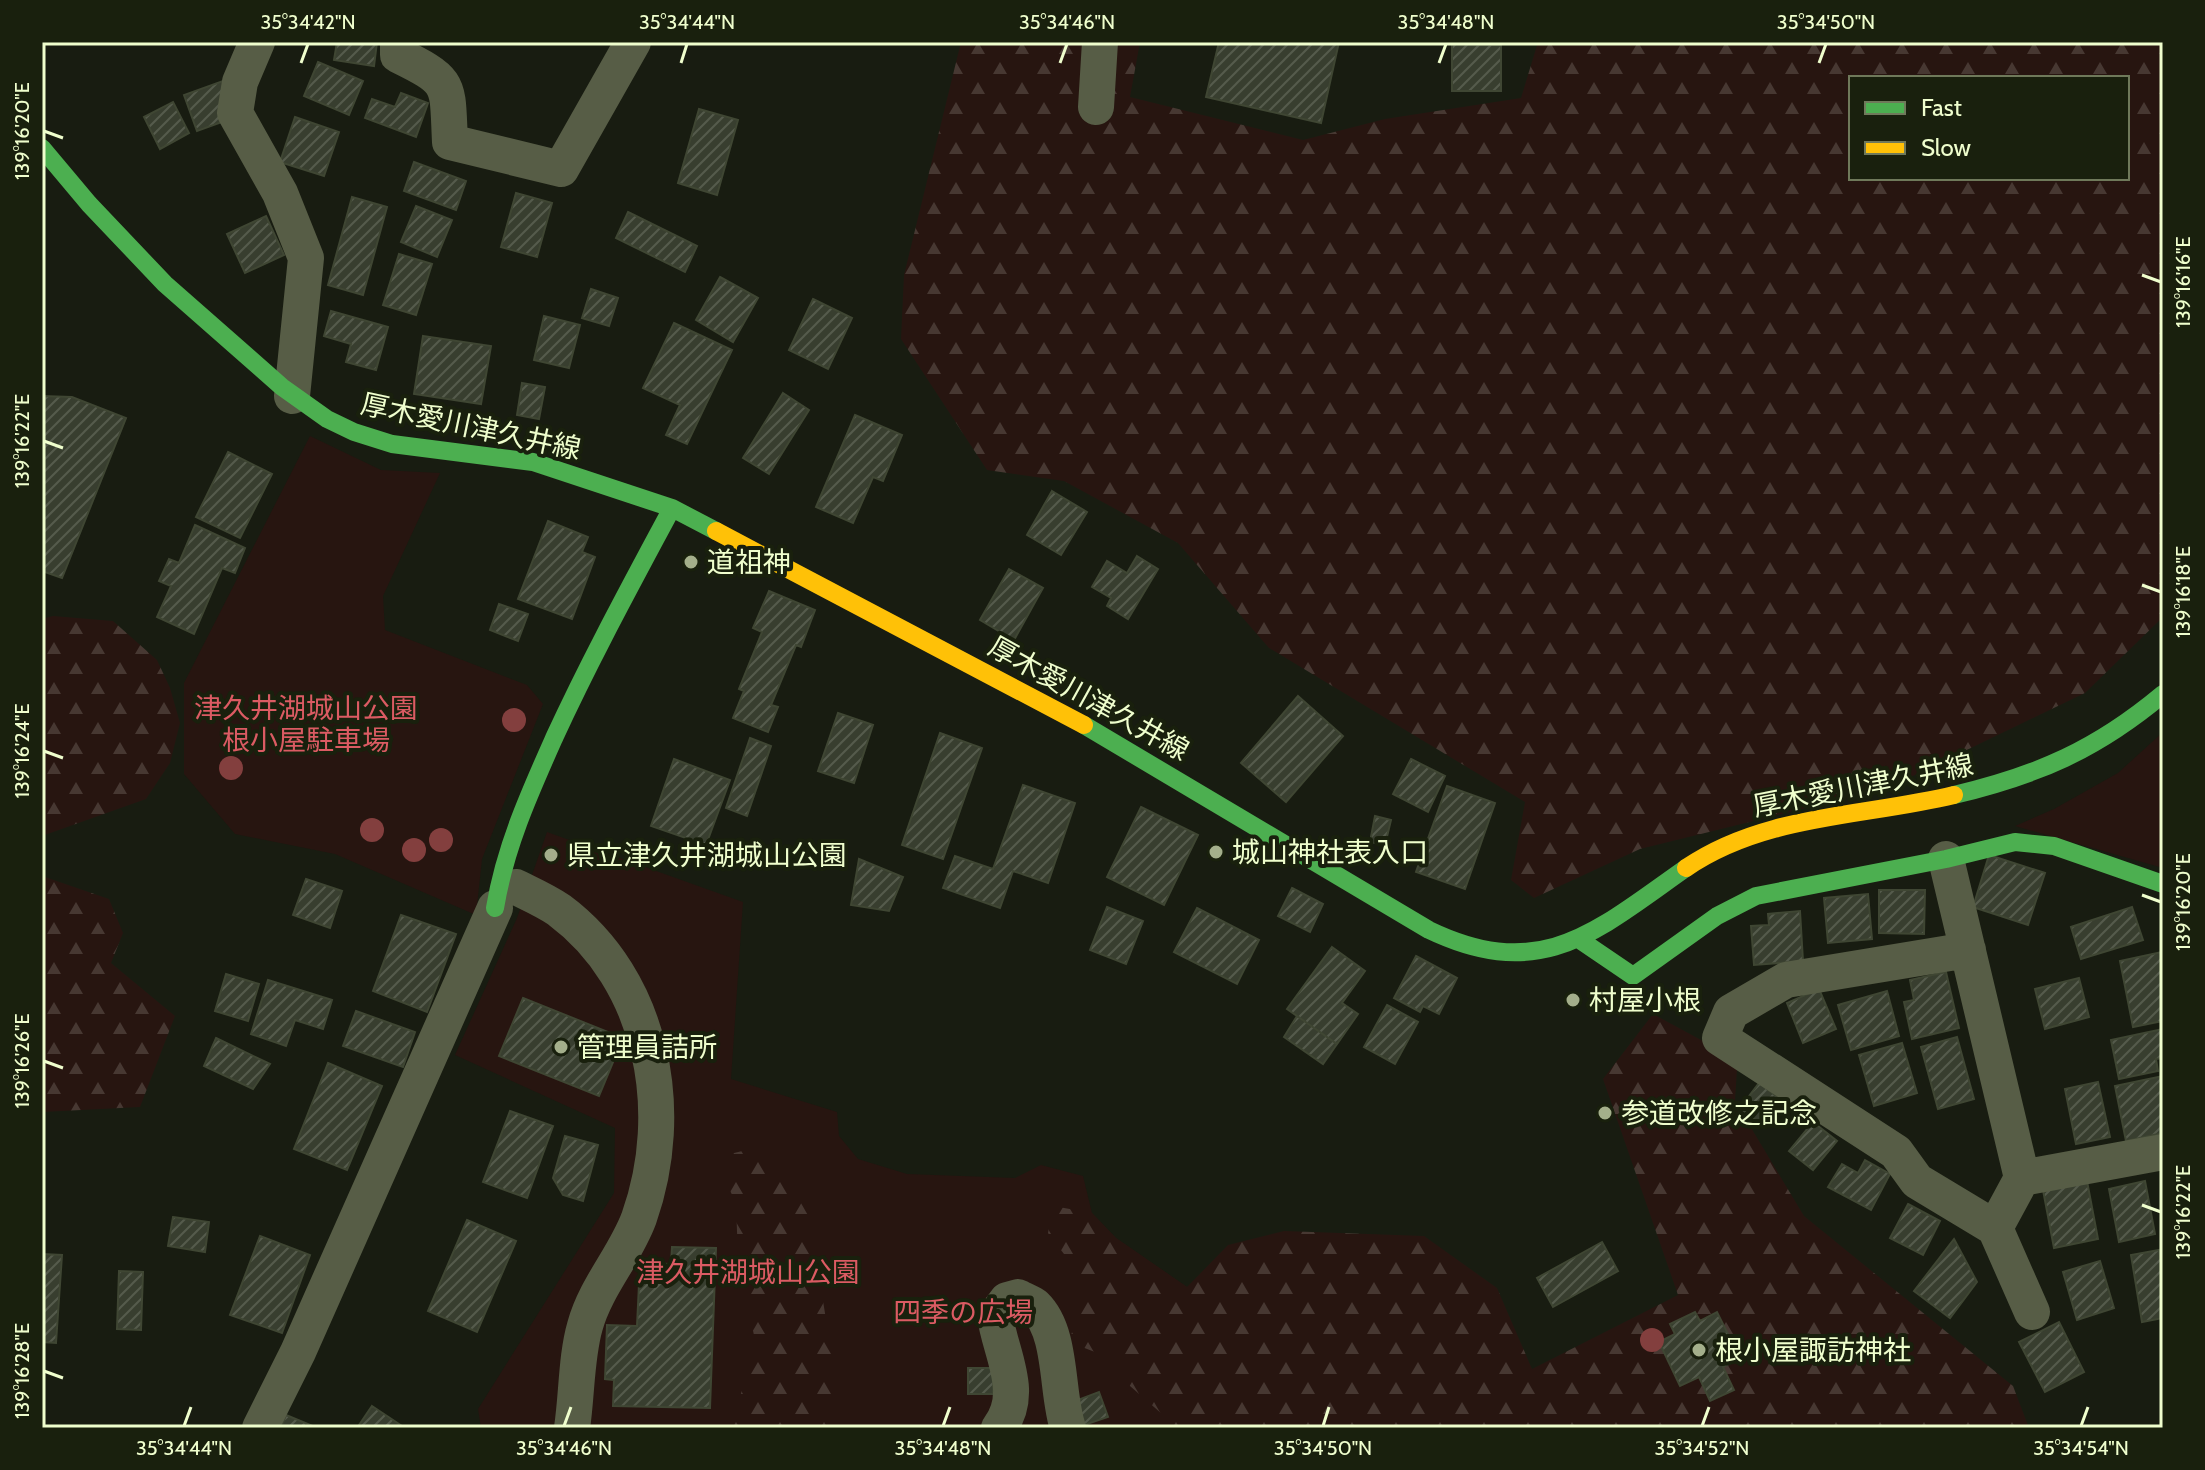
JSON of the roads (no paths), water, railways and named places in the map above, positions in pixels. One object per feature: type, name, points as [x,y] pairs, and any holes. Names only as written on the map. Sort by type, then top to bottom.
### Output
[{"type":"main road","name":"厚木愛川津久井線","points":[[42,148],[157,276],[292,396],[333,423],[370,439],[533,462],[672,508],[1119,744],[1446,939],[1494,952],[1544,951],[1580,940],[1685,867],[1728,843],[1792,824],[1956,796],[2028,776],[2094,745],[2163,694]]},
{"type":"main road","points":[[503,891],[526,802],[567,710],[672,508]]},
{"type":"main road","points":[[1580,940],[1633,976],[1717,916],[1756,896],[1946,859],[2015,842],[2054,846],[2163,884]]},
{"type":"street","points":[[257,42],[240,82],[235,113],[280,193],[306,258],[292,396]]},
{"type":"street","points":[[398,42],[398,55],[431,71],[448,89],[450,142],[561,169],[633,42]]},
{"type":"street","points":[[1096,107],[1100,42]]},
{"type":"street","points":[[1946,859],[2022,1178],[1995,1228]]},
{"type":"street","points":[[260,1428],[298,1352],[503,891],[557,909],[583,931],[618,977],[644,1034],[658,1102],[657,1137],[648,1193],[638,1222],[592,1306],[584,1329],[572,1428]]},
{"type":"street","points":[[1968,950],[1786,980],[1731,1012],[1720,1038],[1896,1152],[1917,1181],[1995,1228],[2032,1312]]},
{"type":"street","points":[[2022,1178],[2163,1152]]},
{"type":"street","points":[[999,1428],[1009,1410],[1012,1389],[995,1316],[1007,1300],[1018,1297],[1035,1306],[1049,1329],[1059,1368],[1062,1409],[1068,1428]]},
{"type":"place","name":"道祖神","points":[[691,562]]},
{"type":"place","name":"城山神社表入口","points":[[1216,852]]},
{"type":"place","name":"県立津久井湖城山公園","points":[[551,855]]},
{"type":"place","name":"村屋小根","points":[[1573,1000]]},
{"type":"place","name":"管理員詰所","points":[[561,1047]]},
{"type":"place","name":"参道改修之記念","points":[[1605,1113]]},
{"type":"place","name":"根小屋諏訪神社","points":[[1699,1350]]},
{"type":"park label","name":"津久井湖城山公園 根小屋駐車場","points":[[306,724]]},
{"type":"park label","name":"津久井湖城山公園","points":[[748,1272]]},
{"type":"park label","name":"四季の広場","points":[[963,1312]]}]
